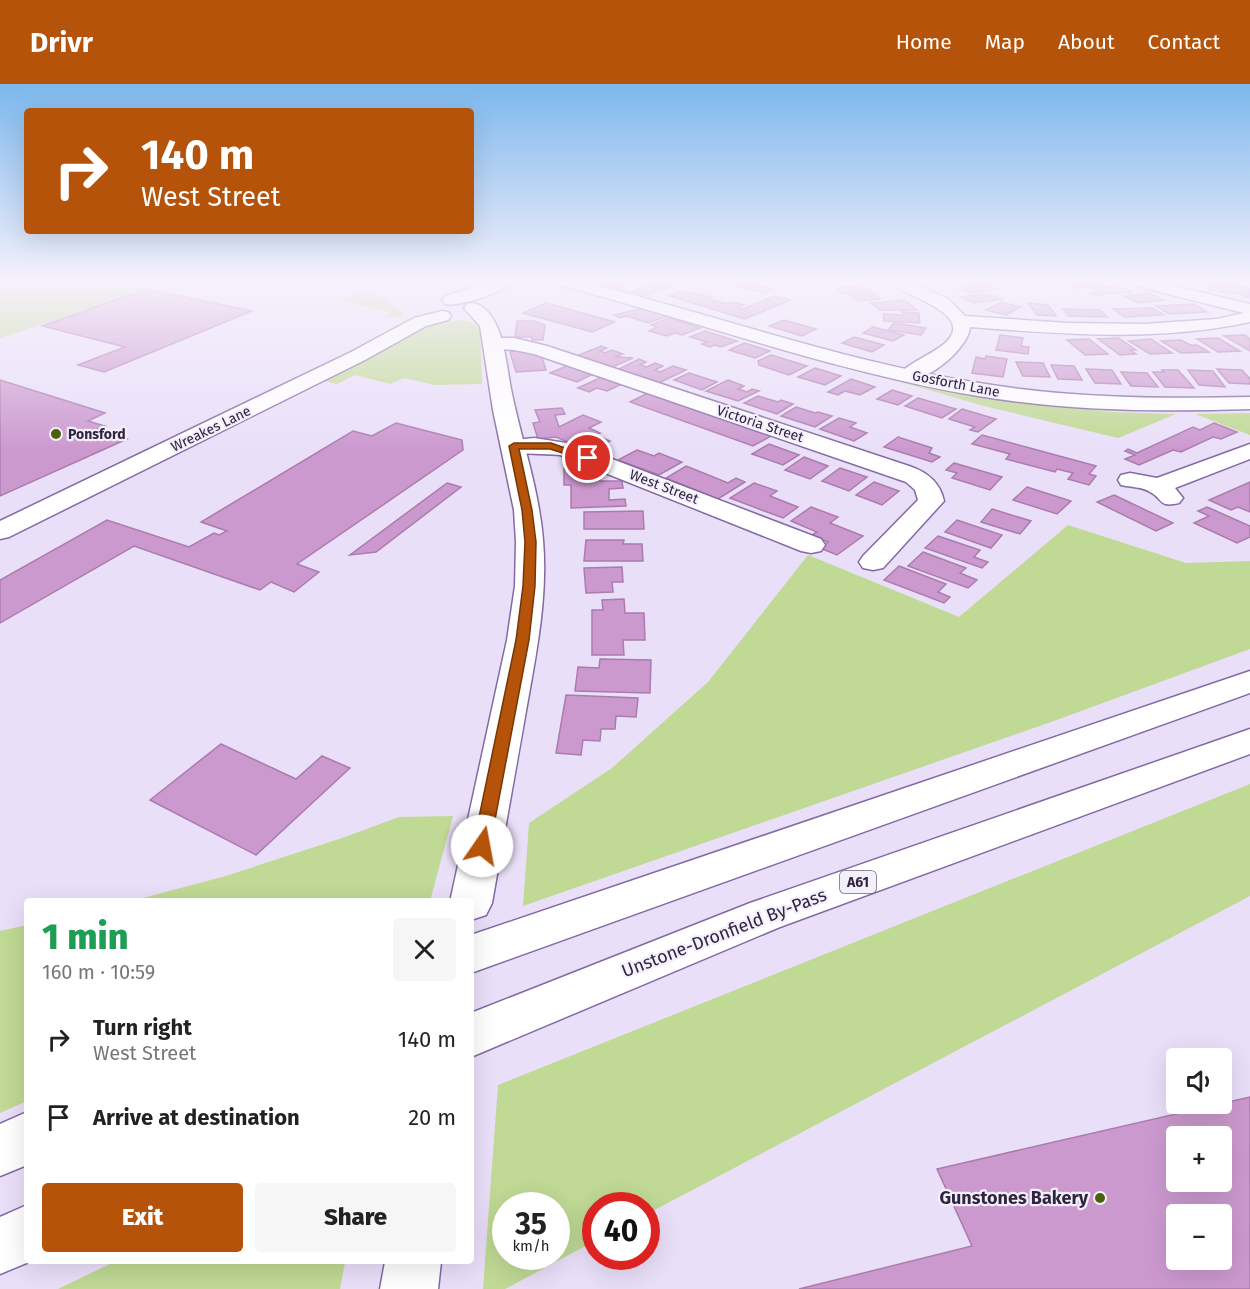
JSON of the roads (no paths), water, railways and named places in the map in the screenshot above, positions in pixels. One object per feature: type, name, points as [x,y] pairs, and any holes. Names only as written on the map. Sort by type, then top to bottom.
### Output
[{"type":"main road","name":"Wreakes Lane","points":[[0,531],[391,338]]},
{"type":"main road","points":[[474,886],[523,640],[529,586],[530,542],[527,510],[514,446],[485,338]]},
{"type":"main road","name":"Victoria Street","points":[[506,338],[514,344],[540,350],[886,466],[920,481],[927,487],[931,501],[873,562]]},
{"type":"main road","name":"Gosforth Lane","points":[[771,338],[908,376],[978,390],[1078,402],[1199,405],[1250,403]]},
{"type":"main road","points":[[908,376],[945,354],[957,343],[959,338]]},
{"type":"main road","name":"West Street","points":[[514,446],[551,446],[566,449],[811,544]]},
{"type":"main road","points":[[1130,480],[1165,492],[1250,451]]},
{"type":"main road","points":[[474,953],[1250,681]]},
{"type":"main road","name":"Unstone-Dronfield By-Pass","points":[[474,1034],[765,915],[1250,741]]},
{"type":"main road","points":[[0,1150],[24,1139]]},
{"type":"main road","points":[[0,1246],[24,1234]]},
{"type":"main road","points":[[409,1289],[413,1264]]},
{"type":"place","name":"Ponsford","points":[[56,434]]},
{"type":"place","name":"Gunstones Bakery","points":[[1100,1198]]}]
